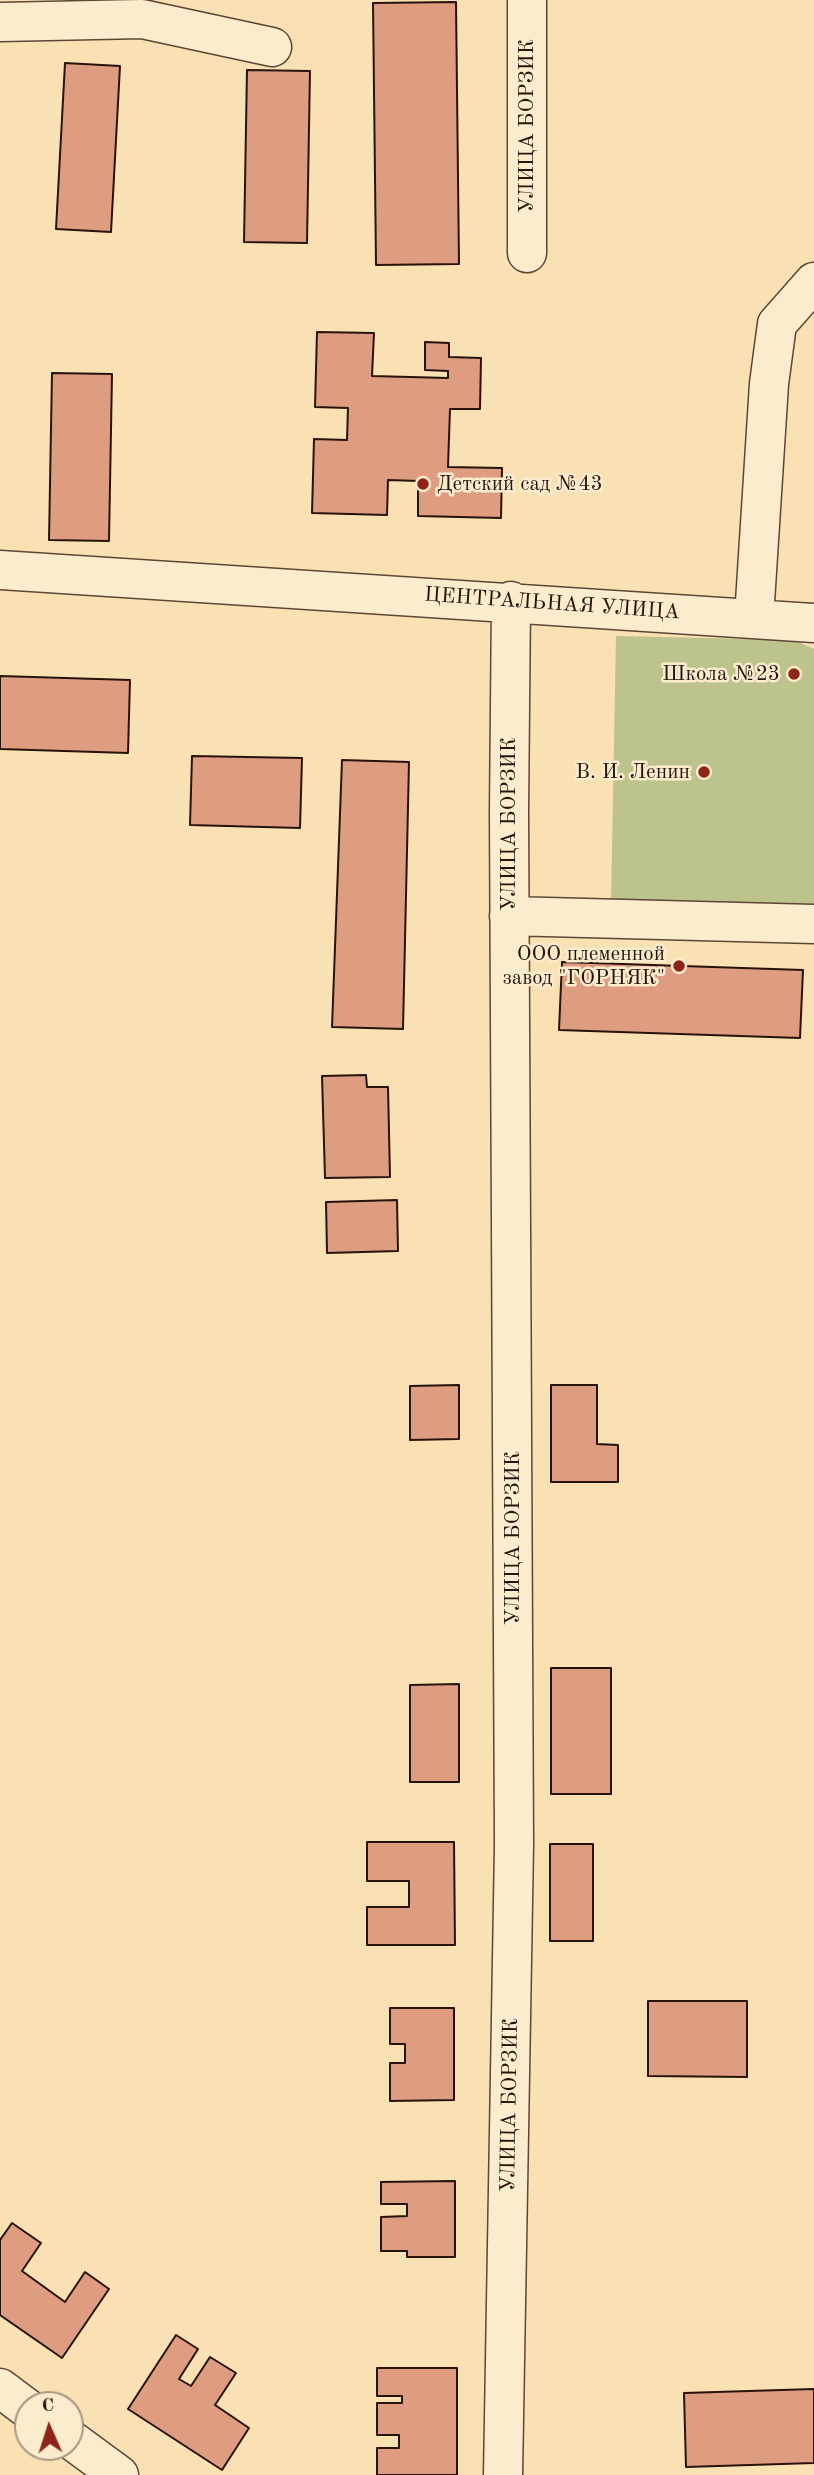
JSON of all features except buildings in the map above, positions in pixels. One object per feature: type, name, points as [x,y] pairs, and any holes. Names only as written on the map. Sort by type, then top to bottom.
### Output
[{"type":"street","name":"УЛИЦА БОРЗИК","points":[[527,0],[527,253]]},
{"type":"street","points":[[0,22],[144,10],[272,47]]},
{"type":"street","points":[[754,618],[769,384],[777,324],[814,282]]},
{"type":"street","name":"ЦЕНТРАЛЬНАЯ УЛИЦА","points":[[0,570],[511,601],[814,623]]},
{"type":"street","name":"УЛИЦА БОРЗИК","points":[[503,2475],[514,1846],[509,916],[511,601]]},
{"type":"street","points":[[509,916],[814,924]]},
{"type":"street","points":[[84,2449],[120,2475]]},
{"type":"green space","points":[[616,636],[794,640],[814,649],[814,912],[611,904]]},
{"type":"place","name":"Детский сад №43","points":[[423,484]]},
{"type":"place","name":"Школа №23","points":[[794,674]]},
{"type":"place","name":"В. И. Ленин","points":[[704,772]]},
{"type":"place","name":"ООО племенной завод \"ГОРНЯК\"","points":[[679,966]]}]
